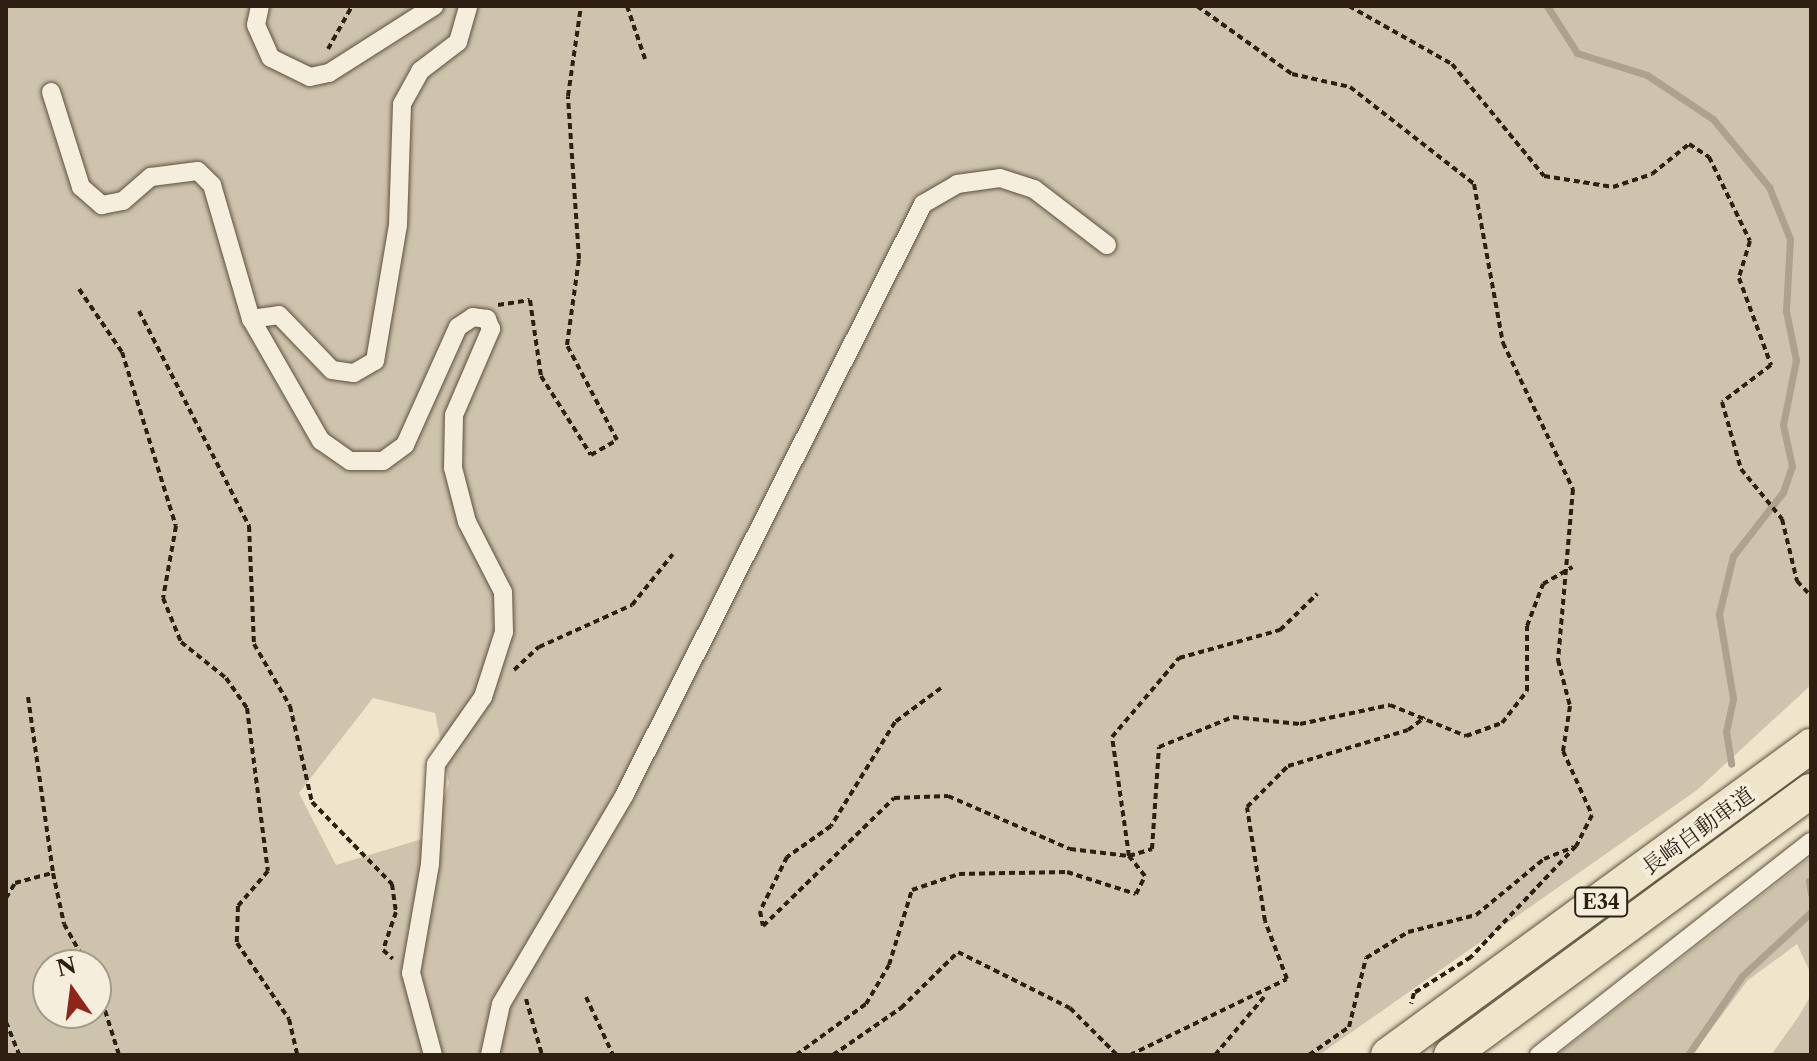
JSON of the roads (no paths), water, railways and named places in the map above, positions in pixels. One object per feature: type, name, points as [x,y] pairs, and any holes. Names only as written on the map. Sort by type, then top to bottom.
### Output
[{"type":"highway","name":"長崎自動車道","points":[[1388,1055],[1811,746]]},
{"type":"highway","name":"長崎自動車道","points":[[1451,1055],[1811,791]]},
{"type":"street","points":[[260,6],[256,25],[271,58],[310,77],[329,73],[434,6]]},
{"type":"street","points":[[251,319],[279,315],[332,370],[354,373],[375,361],[398,225],[402,104],[420,71],[458,42],[468,6]]},
{"type":"street","points":[[51,92],[81,187],[102,205],[123,201],[151,177],[198,171],[212,185],[251,319],[321,441],[350,461],[383,461],[405,445],[458,327],[473,317],[487,319],[491,329],[454,415],[453,468],[467,522],[503,592],[504,632],[483,697],[436,764],[430,864],[411,973],[433,1055]]},
{"type":"street","points":[[490,1055],[501,1004],[625,794],[923,204],[957,184],[1000,178],[1034,189],[1107,245]]},
{"type":"street","points":[[1539,1055],[1811,842]]},
{"type":"waterway","points":[[1547,6],[1577,53],[1647,75],[1713,119],[1769,187],[1790,239],[1786,311],[1796,360],[1783,425],[1792,466],[1783,492],[1733,556],[1719,614],[1733,699],[1726,731],[1731,764]]},
{"type":"waterway","points":[[1809,881],[1811,894]]},
{"type":"waterway","points":[[1688,1055],[1742,976],[1811,912]]}]
